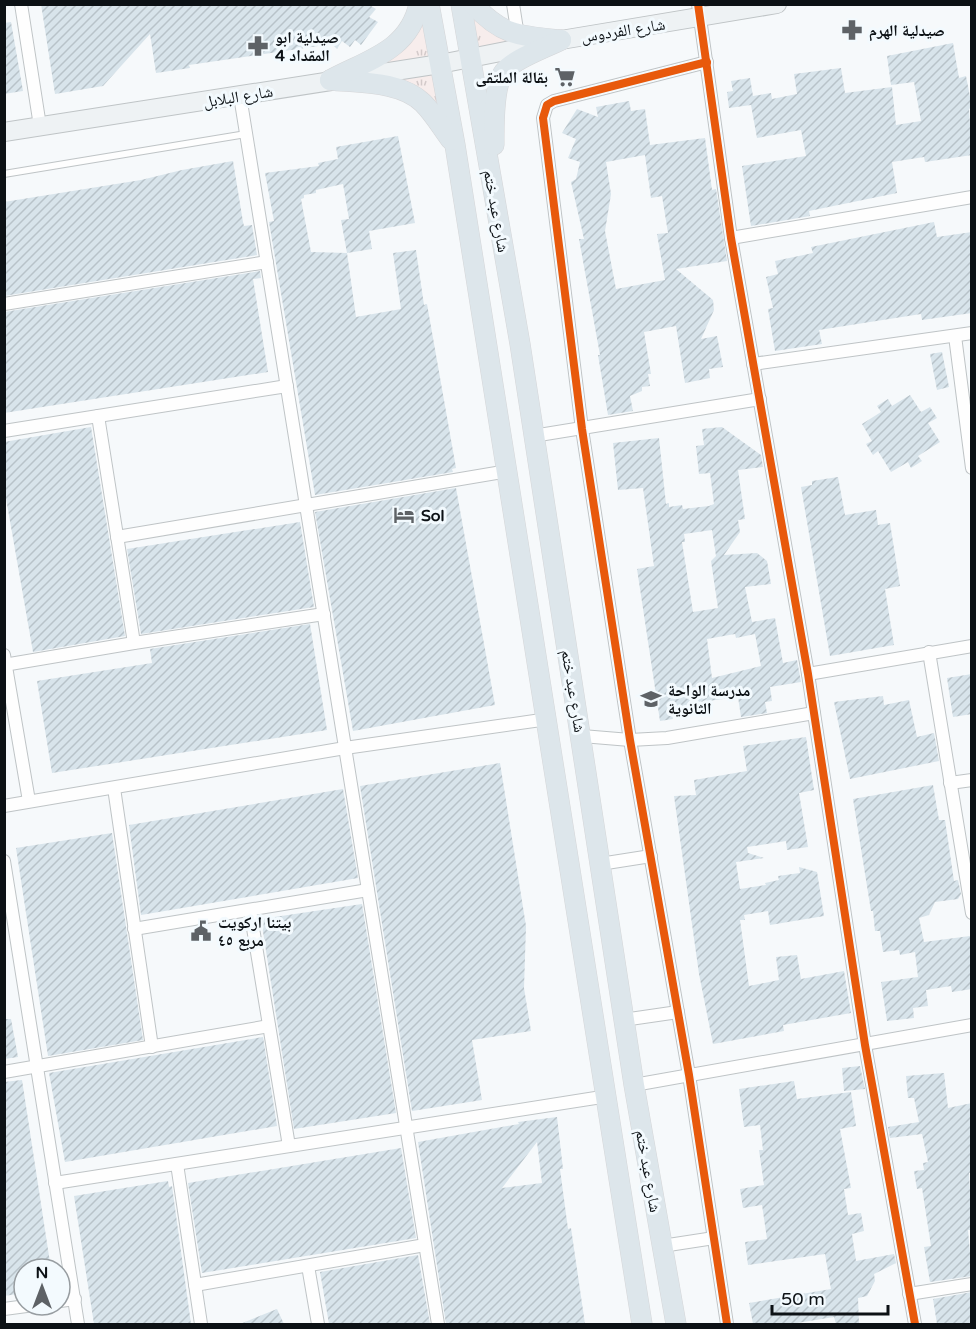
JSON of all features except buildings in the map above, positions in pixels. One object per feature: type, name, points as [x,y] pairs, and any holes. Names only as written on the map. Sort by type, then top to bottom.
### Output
[{"type":"main road","points":[[330,80],[380,56],[401,42],[411,29],[419,4]]},
{"type":"main road","name":"شارع عبد ختم","points":[[429,4],[455,145],[508,471],[641,1317]]},
{"type":"main road","name":"شارع عبد ختم","points":[[460,4],[582,736],[623,1020],[674,1316]]},
{"type":"main road","points":[[473,4],[496,26],[518,36],[561,40]]},
{"type":"main road","points":[[492,187],[494,123],[503,73],[516,63],[561,40]]},
{"type":"main road","points":[[330,80],[396,89],[410,94],[422,102],[455,145]]},
{"type":"main road","points":[[641,1317],[674,1316]]},
{"type":"street","points":[[21,4],[40,126]]},
{"type":"street","points":[[513,4],[518,36]]},
{"type":"street","name":"شارع الفردوس","points":[[470,58],[699,11],[777,4]]},
{"type":"street","points":[[699,11],[731,238],[808,674],[865,1045],[915,1324]]},
{"type":"street","name":"شارع البلابل","points":[[4,132],[470,58]]},
{"type":"street","points":[[707,62],[563,98],[547,105],[543,118],[582,429],[630,740],[689,1075],[727,1324]]},
{"type":"street","points":[[240,96],[438,1324]]},
{"type":"street","points":[[731,238],[972,197]]},
{"type":"street","points":[[4,304],[267,262]]},
{"type":"street","points":[[753,364],[972,333]]},
{"type":"street","points":[[955,336],[972,468]]},
{"type":"street","points":[[4,431],[287,386]]},
{"type":"street","points":[[533,436],[760,399]]},
{"type":"street","points":[[98,416],[134,643]]},
{"type":"street","points":[[117,537],[508,471]]},
{"type":"street","points":[[29,801],[5,662],[324,614]]},
{"type":"street","points":[[808,674],[972,646]]},
{"type":"street","points":[[928,652],[972,913]]},
{"type":"street","points":[[582,736],[630,740],[678,736],[814,713]]},
{"type":"street","points":[[4,806],[345,748],[548,719]]},
{"type":"street","points":[[950,783],[972,780]]},
{"type":"street","points":[[114,788],[152,1047]]},
{"type":"street","points":[[600,864],[651,856]]},
{"type":"street","points":[[4,861],[78,1324]]},
{"type":"street","points":[[134,929],[368,890]]},
{"type":"street","points":[[250,910],[289,1146]]},
{"type":"street","points":[[4,946],[17,944]]},
{"type":"street","points":[[623,1020],[678,1012]]},
{"type":"street","points":[[634,1085],[972,1025]]},
{"type":"street","points":[[4,1072],[270,1026]]},
{"type":"street","points":[[55,1183],[608,1096]]},
{"type":"street","points":[[177,1164],[201,1324]]},
{"type":"street","points":[[662,1246],[714,1238]]},
{"type":"street","points":[[195,1286],[425,1245]]},
{"type":"street","points":[[308,1266],[318,1324]]},
{"type":"street","points":[[909,1294],[972,1284]]},
{"type":"lane","points":[[4,174],[247,134]]},
{"type":"green space","points":[[467,5],[522,44],[473,53]]},
{"type":"green space","points":[[425,18],[432,60],[364,72]]},
{"type":"green space","points":[[434,68],[441,105],[429,97],[364,78]]},
{"type":"cycle path","points":[[698,4],[731,238],[808,674],[865,1045],[915,1324]]},
{"type":"cycle path","points":[[707,62],[554,101],[547,105],[543,118],[582,429],[630,740],[689,1075],[727,1324]]},
{"type":"place","name":"صيدلية الهرم","points":[[852,30]]},
{"type":"place","name":"صيدلية ابو المقداد 4","points":[[258,46]]},
{"type":"place","name":"بقالة الملتقى","points":[[565,77]]},
{"type":"place","name":"Sol","points":[[404,515]]},
{"type":"place","name":"مدرسة الواحة الثانوية","points":[[651,699]]},
{"type":"place","name":"بيتنا اركويت مربع ٤٥","points":[[201,931]]}]
